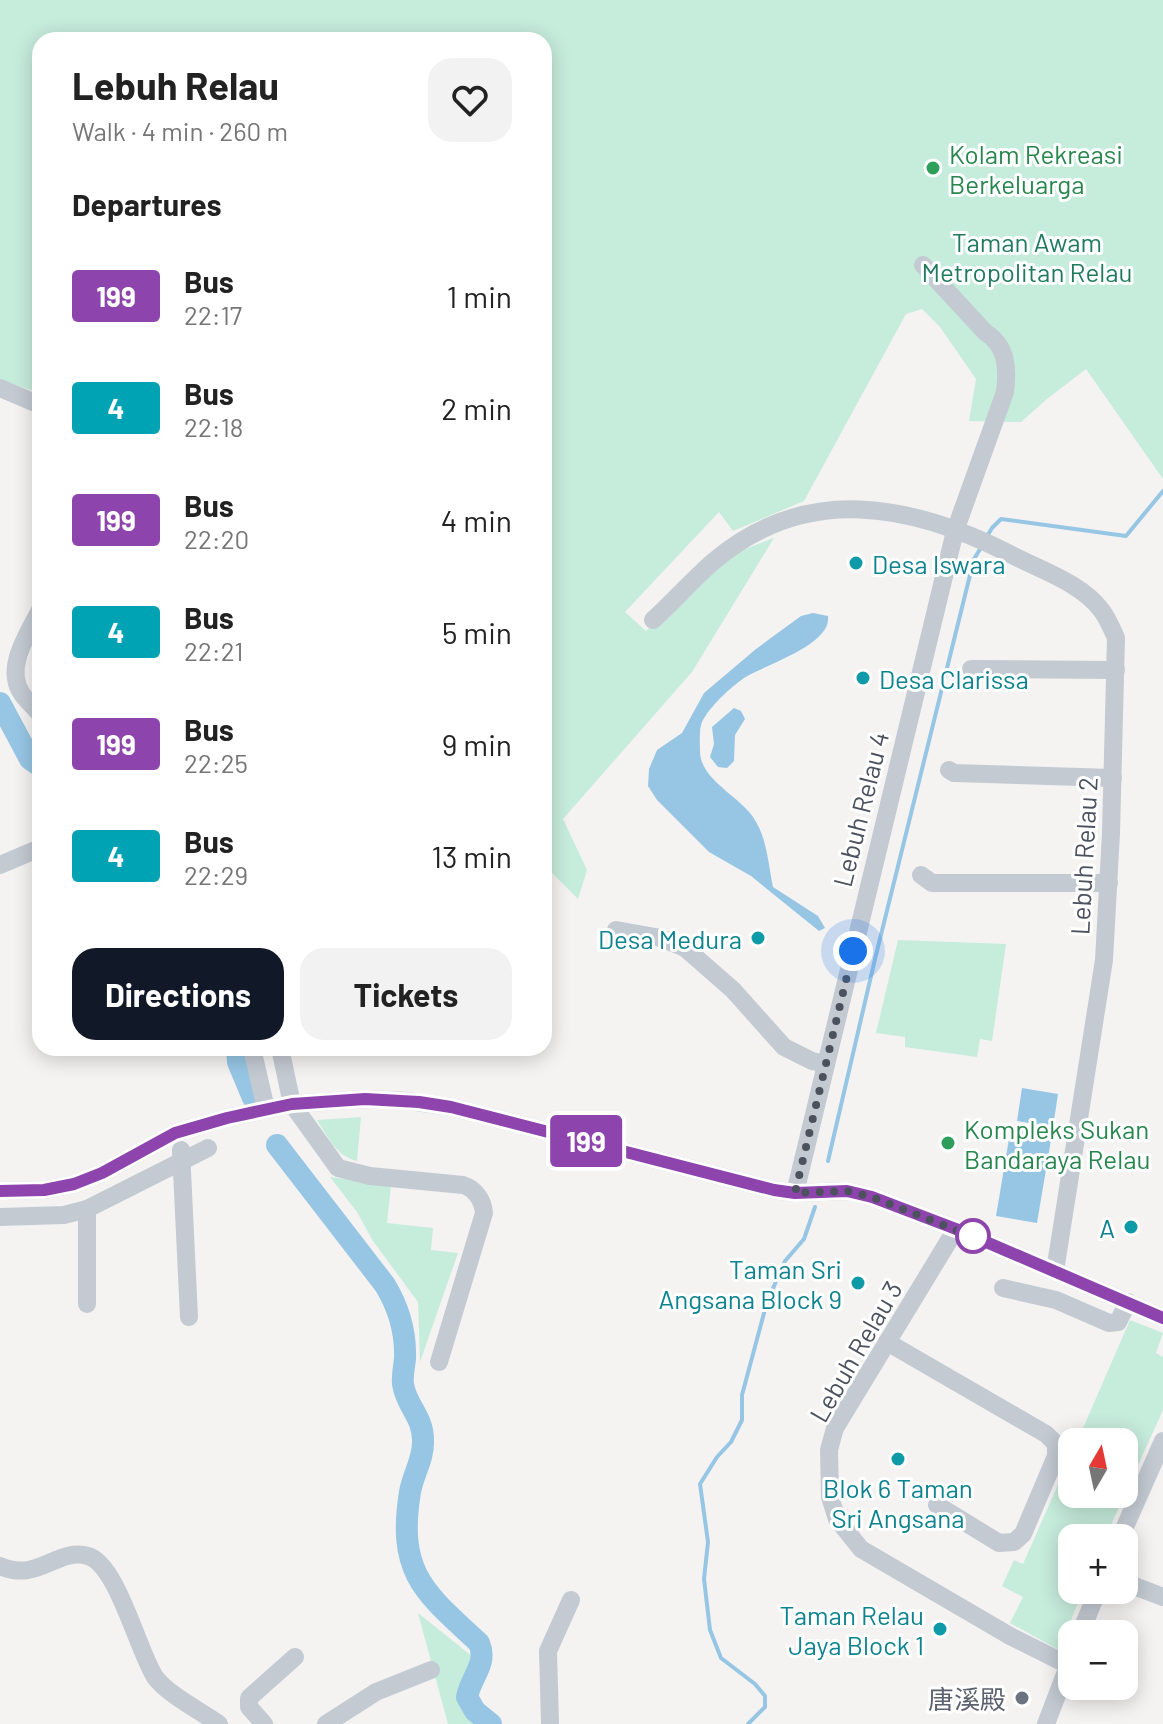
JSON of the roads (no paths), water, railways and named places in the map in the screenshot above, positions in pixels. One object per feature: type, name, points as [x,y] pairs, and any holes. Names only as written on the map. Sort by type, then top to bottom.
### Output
[{"type":"street","name":"Lebuh Relau 4","points":[[795,1193],[955,531],[994,426],[1007,375],[996,339],[985,332],[923,265]]},
{"type":"street","points":[[0,388],[32,402]]},
{"type":"street","name":"Lebuh Relau 2","points":[[653,620],[715,560],[752,536],[777,524],[829,510],[857,508],[902,513],[986,543],[1083,592],[1102,610],[1116,638],[1104,960],[1055,1271]]},
{"type":"street","points":[[32,626],[19,651],[17,684],[32,705]]},
{"type":"street","points":[[971,669],[1116,670]]},
{"type":"street","points":[[949,770],[954,773],[1113,778]]},
{"type":"street","points":[[0,865],[32,851]]},
{"type":"street","points":[[921,875],[932,883],[1109,883]]},
{"type":"street","points":[[616,930],[661,938],[685,948],[733,990],[784,1047],[812,1061],[826,1064]]},
{"type":"street","points":[[254,1056],[266,1109]]},
{"type":"street","points":[[282,1056],[292,1104],[338,1168],[370,1176],[468,1186],[484,1203],[484,1213],[439,1362]]},
{"type":"street","points":[[0,1191],[44,1190],[74,1184],[102,1173],[175,1133],[266,1109],[365,1099],[419,1102],[451,1107],[752,1185],[795,1193],[847,1191],[872,1197],[956,1229],[1163,1318]]},
{"type":"street","points":[[175,1133],[183,1159],[189,1317]]},
{"type":"street","points":[[0,1217],[64,1215],[87,1209],[208,1148]]},
{"type":"street","points":[[87,1209],[87,1304]]},
{"type":"street","name":"Lebuh Relau 3","points":[[956,1229],[832,1438],[828,1486],[837,1519],[861,1549],[1010,1636],[1058,1655]]},
{"type":"street","points":[[1003,1288],[1056,1300],[1109,1323],[1118,1322],[1128,1302]]},
{"type":"street","points":[[887,1342],[1046,1434],[1056,1444],[1056,1456],[1023,1534],[1014,1542],[999,1543],[937,1505]]},
{"type":"street","points":[[1126,1524],[1163,1441]]},
{"type":"street","points":[[0,1566],[15,1572],[30,1571],[72,1555],[89,1556],[104,1565],[134,1626],[144,1659],[158,1681],[219,1724]]},
{"type":"street","points":[[1138,1587],[1163,1597]]},
{"type":"street","points":[[550,1724],[548,1651],[571,1600]]},
{"type":"street","points":[[264,1724],[249,1702],[254,1692],[295,1657]]},
{"type":"street","points":[[326,1724],[376,1692],[431,1670]]},
{"type":"street","points":[[1046,1724],[1058,1692]]},
{"type":"water","points":[[813,613],[828,616],[819,636],[795,653],[744,678],[721,698],[702,722],[700,752],[707,771],[747,809],[758,825],[773,887],[818,916],[825,928],[819,931],[751,876],[709,852],[657,800],[648,786],[649,769],[657,750],[682,733],[704,693],[756,649],[801,616]]},
{"type":"water","points":[[734,708],[741,711],[745,719],[735,735],[734,761],[727,768],[718,767],[710,757],[714,744],[712,727]]},
{"type":"water","points":[[1022,1088],[1058,1094],[1053,1127],[1017,1121]]},
{"type":"water","points":[[1011,1127],[1052,1134],[1037,1223],[996,1216]]},
{"type":"waterway","points":[[986,538],[1001,519],[1126,536],[1163,491]]},
{"type":"waterway","points":[[828,1161],[974,559],[982,546]]},
{"type":"waterway","points":[[0,703],[32,760]]},
{"type":"waterway","points":[[238,1056],[253,1098]]},
{"type":"waterway","points":[[277,1145],[385,1285],[398,1311],[405,1349],[403,1384],[420,1424],[423,1440],[422,1454],[410,1492],[407,1520],[412,1562],[430,1594],[479,1643],[480,1664],[467,1697],[475,1711],[491,1724]]},
{"type":"waterway","points":[[748,1724],[765,1707],[765,1696],[755,1684],[721,1658],[710,1630],[704,1579],[708,1542],[700,1484],[731,1442],[742,1420],[742,1395],[767,1302],[785,1261],[804,1239],[815,1207]]},
{"type":"place","name":"Kolam Rekreasi Berkeluarga","points":[[933,168]]},
{"type":"place","name":"Desa Iswara","points":[[856,563]]},
{"type":"place","name":"Desa Clarissa","points":[[863,678]]},
{"type":"place","name":"Desa Medura","points":[[758,938]]},
{"type":"place","name":"Kompleks Sukan Bandaraya Relau","points":[[948,1143]]},
{"type":"place","name":"A","points":[[1131,1227]]},
{"type":"place","name":"Taman Sri Angsana Block 9","points":[[858,1283]]},
{"type":"place","name":"Blok 6 Taman Sri Angsana","points":[[898,1459]]},
{"type":"place","name":"Taman Relau Jaya Block 1","points":[[940,1629]]},
{"type":"place","name":"唐溪殿","points":[[1022,1698]]},
{"type":"park label","name":"Taman Awam Metropolitan Relau","points":[[1027,256]]}]
